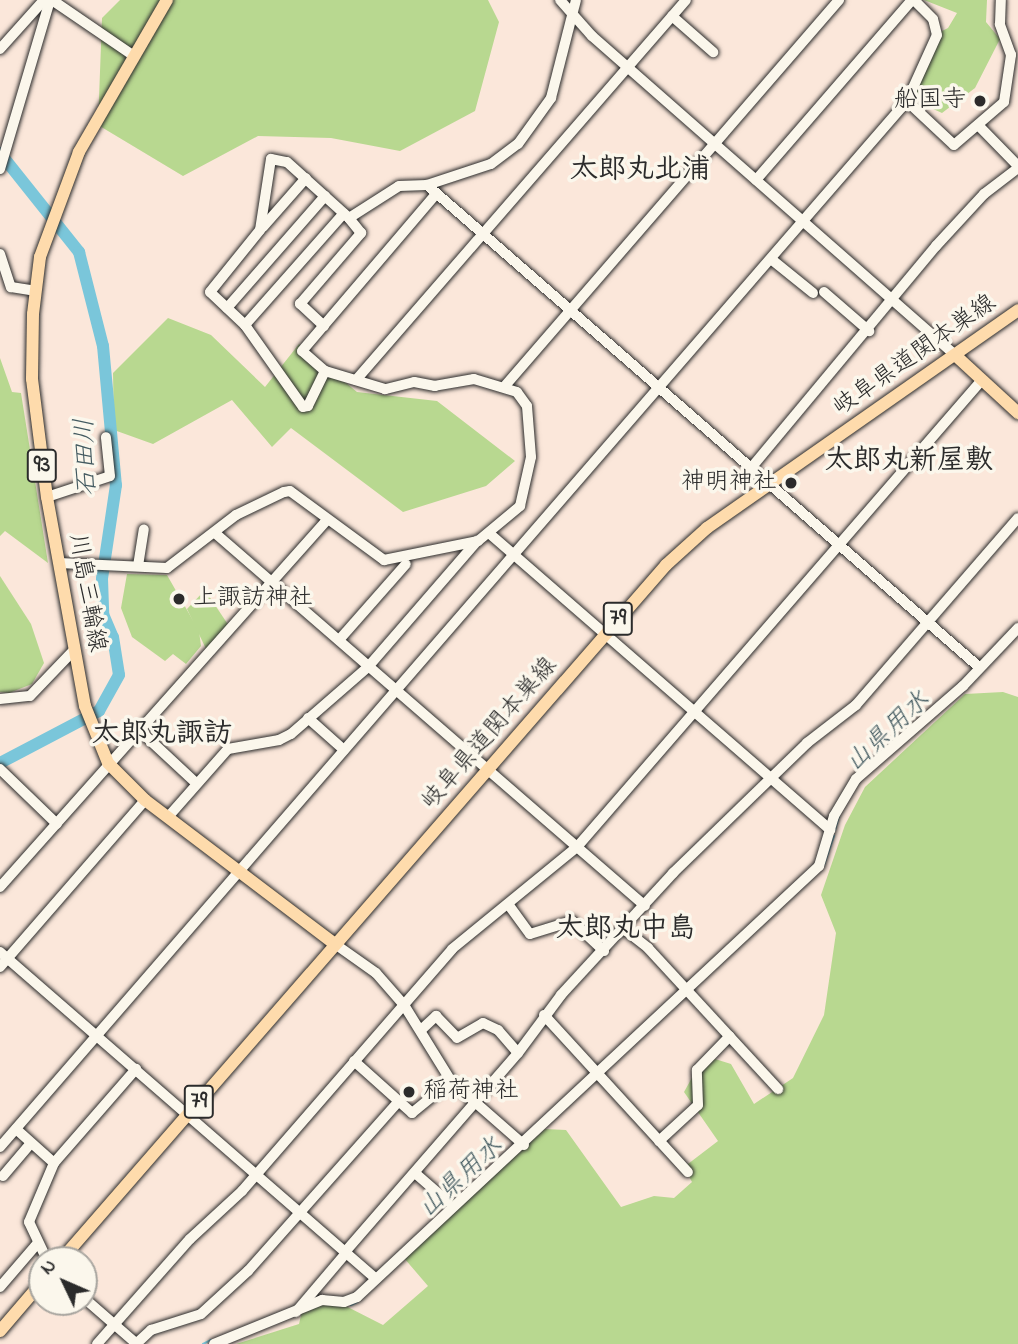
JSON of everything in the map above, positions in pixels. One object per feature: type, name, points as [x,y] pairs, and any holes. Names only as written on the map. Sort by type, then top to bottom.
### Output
[{"type":"main road","name":"川島三輪線","points":[[167,0],[79,152],[50,224],[35,291],[32,379],[47,497],[85,706],[91,727],[108,764],[145,800],[335,944]]},
{"type":"main road","name":"岐阜県道関本巣線","points":[[73,1246],[604,634],[691,542],[768,484],[1018,310]]},
{"type":"main road","points":[[955,355],[1018,413]]},
{"type":"main road","points":[[0,1331],[28,1298]]},
{"type":"street","points":[[0,49],[44,0]]},
{"type":"street","points":[[0,169],[51,0],[134,56]]},
{"type":"street","points":[[560,0],[570,15],[627,67],[955,355]]},
{"type":"street","points":[[245,325],[347,216],[399,186],[427,185],[491,164],[518,144],[551,98],[566,50],[570,15],[576,0]]},
{"type":"street","points":[[356,380],[686,0]]},
{"type":"street","points":[[504,387],[839,0]]},
{"type":"street","points":[[0,1147],[95,1033],[907,101],[937,35],[933,19],[913,0],[756,180]]},
{"type":"street","points":[[907,101],[954,145],[1004,102],[1011,55],[1000,24],[1001,0]]},
{"type":"street","points":[[32,14],[44,20]]},
{"type":"street","points":[[672,16],[713,52]]},
{"type":"street","points":[[751,468],[984,194],[1018,167],[978,125]]},
{"type":"street","points":[[260,230],[271,159],[287,162],[347,216],[361,233],[300,304],[324,326]]},
{"type":"street","points":[[306,178],[210,292],[245,325],[303,407],[309,406],[325,371]]},
{"type":"street","points":[[427,185],[980,668]]},
{"type":"street","points":[[168,817],[228,749],[279,740],[369,667],[478,541],[520,506],[531,457],[524,397],[504,387],[474,379],[435,386],[414,382],[385,389],[325,371],[302,351],[436,194]]},
{"type":"street","points":[[227,308],[325,196]]},
{"type":"street","points":[[0,254],[11,287],[35,291]]},
{"type":"street","points":[[771,259],[869,331]]},
{"type":"street","points":[[97,1344],[255,1174],[452,949],[577,848],[982,380]]},
{"type":"street","points":[[47,497],[110,476],[106,437]]},
{"type":"street","points":[[59,563],[102,568],[167,568],[236,515],[290,491],[326,521],[384,560],[478,541]]},
{"type":"street","points":[[296,1312],[518,1053],[544,1015],[645,905],[771,778],[856,705],[1018,518]]},
{"type":"street","points":[[0,887],[326,521]]},
{"type":"street","points":[[138,566],[144,529]]},
{"type":"street","points":[[215,533],[645,905]]},
{"type":"street","points":[[489,534],[830,830]]},
{"type":"street","points":[[338,640],[406,564]]},
{"type":"street","points":[[214,1344],[322,1300],[351,1300],[376,1279],[599,1076],[819,866],[830,830],[849,787],[866,768],[980,668],[1018,628]]},
{"type":"street","points":[[0,699],[30,696],[75,649]]},
{"type":"street","points":[[308,718],[344,750]]},
{"type":"street","points":[[139,730],[196,783]]},
{"type":"street","points":[[2,772],[57,824]]},
{"type":"street","points":[[145,800],[2,959],[95,1033],[376,1279]]},
{"type":"street","points":[[508,904],[530,934],[572,921],[604,951]]},
{"type":"street","points":[[624,929],[689,992],[778,1089]]},
{"type":"street","points":[[335,944],[376,973],[404,1005],[450,1081],[523,1145]]},
{"type":"street","points":[[544,1015],[561,1028],[599,1076],[688,1172]]},
{"type":"street","points":[[421,1030],[436,1016],[457,1038],[483,1023],[498,1030],[518,1053]]},
{"type":"street","points":[[659,1141],[698,1105],[697,1070],[730,1036]]},
{"type":"street","points":[[354,1061],[412,1113],[450,1081]]},
{"type":"street","points":[[0,1287],[37,1244],[29,1222],[54,1163],[136,1069]]},
{"type":"street","points":[[557,1119],[599,1076]]},
{"type":"street","points":[[98,1311],[137,1344],[151,1331],[201,1314],[302,1215],[399,1101]]},
{"type":"street","points":[[16,1129],[54,1163]]},
{"type":"street","points":[[2,1176],[31,1143]]},
{"type":"street","points":[[415,1173],[447,1201]]},
{"type":"green space","points":[[120,0],[488,0],[499,22],[475,111],[400,151],[331,138],[258,136],[183,176],[98,125],[102,18]]},
{"type":"green space","points":[[924,0],[987,0],[986,22],[1000,39],[975,88],[942,113],[920,103],[907,88],[938,33],[948,28],[957,13]]},
{"type":"green space","points":[[168,318],[211,335],[265,387],[299,344],[357,392],[437,401],[515,461],[486,486],[403,512],[291,428],[272,447],[232,400],[153,444],[114,430],[113,373]]},
{"type":"green space","points":[[0,358],[12,392],[21,393],[48,563],[5,531],[0,536]]},
{"type":"green space","points":[[127,574],[167,575],[199,631],[201,646],[186,664],[173,654],[165,661],[132,637],[121,608]]},
{"type":"green space","points":[[0,576],[31,624],[44,663],[32,684],[9,693],[0,692]]},
{"type":"green space","points":[[205,590],[229,626],[207,651],[187,609]]},
{"type":"green space","points":[[1003,692],[1018,697],[1018,1344],[236,1344],[299,1324],[304,1303],[330,1298],[383,1325],[428,1286],[404,1258],[545,1129],[566,1130],[621,1207],[654,1196],[674,1198],[692,1182],[684,1167],[718,1141],[684,1092],[699,1065],[715,1059],[731,1064],[754,1104],[793,1078],[824,1015],[836,933],[821,895],[845,825],[865,787],[965,694]]},
{"type":"waterway","name":"石田川","points":[[0,153],[79,252],[103,346],[116,485],[102,579],[103,614],[113,637],[119,675],[99,711],[0,763]]},
{"type":"waterway","name":"山県用水","points":[[835,830],[839,816]]},
{"type":"waterway","name":"山県用水","points":[[824,865],[834,836]]},
{"type":"waterway","name":"山県用水","points":[[351,1305],[357,1302]]},
{"type":"waterway","name":"山県用水","points":[[203,1344],[211,1340]]},
{"type":"place","name":"船国寺","points":[[980,101]]},
{"type":"place","name":"神明神社","points":[[791,483]]},
{"type":"place","name":"上諏訪神社","points":[[179,599]]},
{"type":"place","name":"稲荷神社","points":[[409,1092]]},
{"type":"district","name":"太郎丸北浦","points":[[640,171]]},
{"type":"district","name":"太郎丸新屋敷","points":[[909,462]]},
{"type":"district","name":"太郎丸諏訪","points":[[162,735]]},
{"type":"district","name":"太郎丸中島","points":[[626,930]]}]
